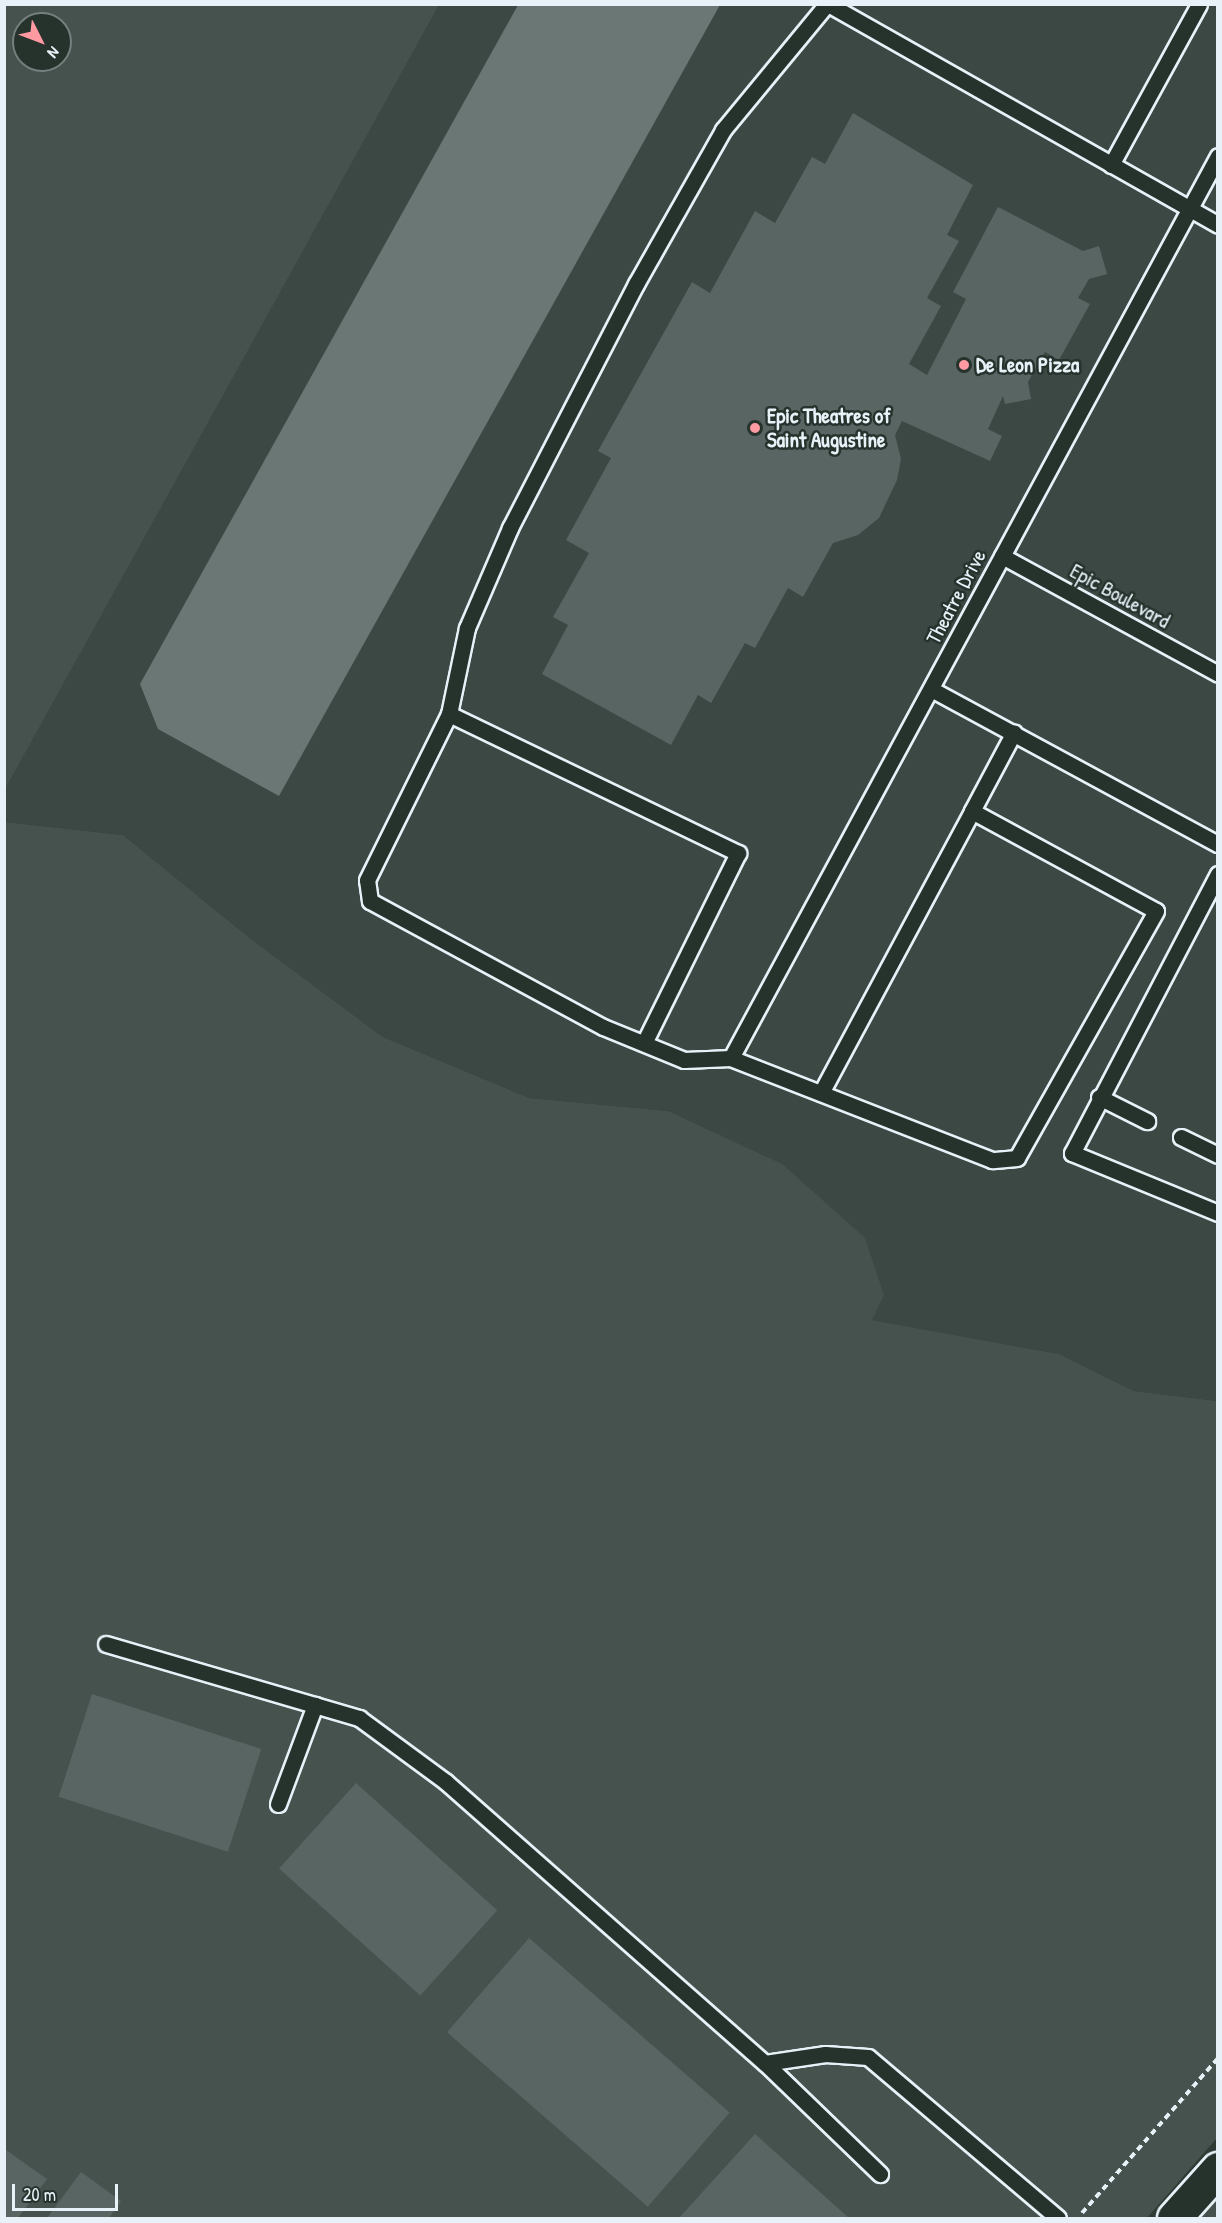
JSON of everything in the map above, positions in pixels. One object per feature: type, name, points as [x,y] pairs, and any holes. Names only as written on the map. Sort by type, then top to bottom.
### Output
[{"type":"street","points":[[1174,2218],[1218,2169]]},
{"type":"lane","points":[[1111,165],[1199,4]]},
{"type":"lane","points":[[972,811],[1156,911],[1017,1158],[992,1160],[731,1058],[684,1059],[592,1022],[370,901],[367,880],[449,714],[467,628],[510,528],[636,284],[723,130],[830,5],[1218,225]]},
{"type":"lane","name":"Theatre Drive","points":[[731,1058],[1218,156]]},
{"type":"lane","name":"Epic Boulevard","points":[[1002,556],[1218,674]]},
{"type":"lane","points":[[931,689],[1218,844]]},
{"type":"lane","points":[[449,714],[738,853],[644,1043]]},
{"type":"lane","points":[[821,1093],[1014,732]]},
{"type":"lane","points":[[1218,874],[1099,1097],[1072,1153],[1218,1213]]},
{"type":"lane","points":[[1099,1097],[1147,1121]]},
{"type":"lane","points":[[1181,1137],[1218,1155]]},
{"type":"lane","points":[[106,1644],[359,1718],[446,1782],[765,2063],[880,2174]]},
{"type":"lane","points":[[278,1804],[315,1705]]},
{"type":"lane","points":[[765,2063],[825,2054],[868,2057],[1058,2218]]},
{"type":"path","points":[[1077,2218],[1218,2058]]},
{"type":"shaded area","points":[[4,5],[439,5],[5,789]]},
{"type":"shaded area","points":[[439,5],[518,5],[141,684],[279,796],[720,5],[1217,5],[1217,1401],[1134,1391],[1059,1354],[871,1320],[668,1111],[529,1098],[383,1037],[251,939],[123,835],[5,822],[5,789],[22,755]]},
{"type":"shaded area","points":[[518,5],[720,5],[279,796],[158,729],[140,684]]},
{"type":"shaded area","points":[[5,822],[123,835],[251,939],[383,1037],[529,1098],[668,1111],[782,1164],[865,1238],[884,1295],[872,1320],[1059,1354],[1134,1391],[1217,1401],[1217,2138],[1147,2218],[5,2218]]},
{"type":"shaded area","points":[[1217,2200],[1217,2218],[1201,2218]]},
{"type":"building","name":"Epic Theatres of Saint Augustine","points":[[853,113],[973,185],[947,235],[959,241],[927,298],[941,306],[909,364],[927,375],[966,299],[953,292],[998,207],[1083,251],[1099,246],[1107,274],[1089,279],[1078,298],[1090,304],[1059,360],[1045,352],[1028,382],[1031,399],[1005,404],[1003,396],[988,429],[1002,436],[990,461],[902,421],[895,435],[901,459],[897,480],[879,518],[858,535],[833,543],[803,597],[788,588],[755,648],[745,643],[711,703],[698,695],[671,745],[542,674],[568,625],[553,617],[589,553],[566,540],[611,458],[598,451],[692,282],[710,293],[755,211],[775,223],[812,157],[825,164]]},
{"type":"building","points":[[92,1694],[261,1749],[228,1852],[59,1797]]},
{"type":"building","points":[[356,1783],[497,1910],[420,1996],[279,1868]]},
{"type":"building","points":[[529,1938],[730,2113],[648,2207],[447,2032]]},
{"type":"building","points":[[755,2134],[849,2218],[679,2218]]},
{"type":"building","points":[[6,2150],[47,2179],[18,2218],[4,2218]]},
{"type":"building","points":[[81,2172],[121,2201],[109,2218],[47,2218]]},
{"type":"place","name":"De Leon Pizza","points":[[964,365]]},
{"type":"place","name":"Epic Theatres of Saint Augustine","points":[[755,428]]}]
